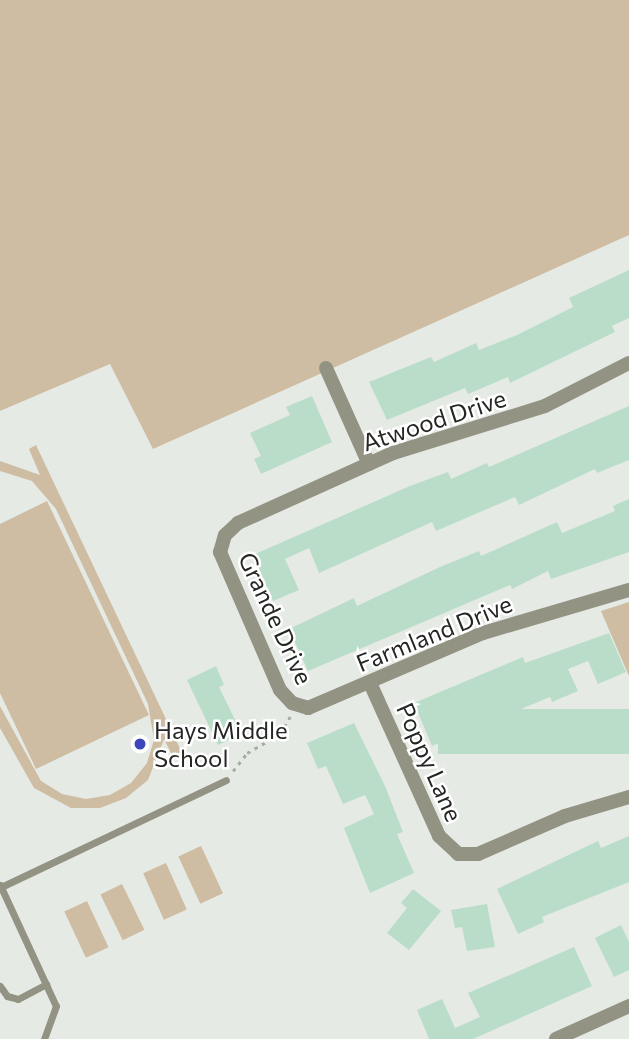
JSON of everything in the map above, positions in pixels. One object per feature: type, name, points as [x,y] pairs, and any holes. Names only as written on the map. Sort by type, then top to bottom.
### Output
[{"type":"street","name":"Atwood Drive","points":[[221,544],[238,523],[369,464],[545,406],[629,363]]},
{"type":"street","points":[[326,368],[369,464]]},
{"type":"street","name":"Grande Drive","points":[[221,544],[222,564],[280,690],[298,706]]},
{"type":"street","name":"Farmland Drive","points":[[298,706],[318,706],[483,633],[629,590]]},
{"type":"street","name":"Poppy Lane","points":[[370,683],[439,836],[457,854],[478,854],[558,819],[629,797]]},
{"type":"street","points":[[556,1039],[629,1006]]},
{"type":"lane","points":[[42,1038],[56,1006],[1,886],[226,780]]},
{"type":"lane","points":[[0,986],[6,996],[18,999],[46,984]]},
{"type":"path","points":[[226,780],[247,753],[280,734],[298,706]]},
{"type":"shaded area","points":[[0,0],[629,0],[629,235],[153,449],[110,364],[0,411]]},
{"type":"shaded area","points":[[36,445],[183,755],[174,759],[164,739],[148,780],[126,798],[100,808],[71,808],[34,788],[0,728],[0,706],[41,781],[62,794],[86,799],[110,795],[131,783],[147,763],[154,740],[148,704],[56,509],[32,481],[0,471],[0,461],[40,475],[29,449]]},
{"type":"shaded area","points":[[47,501],[149,715],[36,769],[0,693],[0,524]]},
{"type":"shaded area","points":[[629,602],[629,676],[601,611]]},
{"type":"shaded area","points":[[201,846],[223,893],[200,904],[178,857]]},
{"type":"shaded area","points":[[166,863],[187,910],[164,920],[143,873]]},
{"type":"shaded area","points":[[122,884],[144,930],[123,940],[100,895]]},
{"type":"shaded area","points":[[87,901],[109,947],[86,958],[64,912]]},
{"type":"building","points":[[629,270],[629,318],[612,326],[615,332],[510,383],[508,377],[468,394],[465,388],[387,420],[369,382],[431,357],[434,362],[476,343],[479,350],[517,335],[573,307],[569,298]]},
{"type":"building","points":[[312,396],[332,442],[261,474],[254,459],[261,456],[250,433],[290,415],[286,407]]},
{"type":"building","points":[[629,406],[629,460],[597,473],[595,469],[519,505],[515,497],[436,531],[432,522],[319,573],[309,548],[285,559],[299,590],[273,601],[253,555],[410,486],[448,472],[451,479],[487,463],[489,467]]},
{"type":"building","points":[[629,499],[629,552],[551,579],[548,571],[512,589],[510,585],[308,671],[289,629],[354,598],[357,606],[440,567],[479,551],[481,556],[557,522],[562,533],[615,511],[613,506]]},
{"type":"building","points":[[609,633],[626,672],[598,684],[588,661],[568,669],[578,691],[552,702],[550,697],[432,746],[414,703],[523,657],[525,663]]},
{"type":"building","points":[[216,666],[224,685],[219,687],[242,734],[218,745],[187,680]]},
{"type":"building","points":[[438,709],[629,709],[629,754],[438,754]]},
{"type":"building","points":[[354,723],[385,786],[403,832],[397,834],[414,873],[370,893],[344,828],[374,814],[365,795],[343,804],[326,766],[318,769],[307,743]]},
{"type":"building","points":[[629,836],[629,882],[542,917],[544,922],[518,934],[497,889],[598,841],[601,848]]},
{"type":"building","points":[[413,889],[441,911],[409,950],[387,933],[407,908],[401,903]]},
{"type":"building","points":[[487,904],[495,947],[467,951],[462,927],[455,928],[451,910]]},
{"type":"building","points":[[621,925],[629,942],[629,970],[614,977],[595,938]]},
{"type":"building","points":[[574,947],[592,986],[473,1039],[429,1039],[417,1010],[442,999],[455,1028],[480,1017],[468,993]]},
{"type":"place","name":"Hays Middle School","points":[[140,744]]}]
